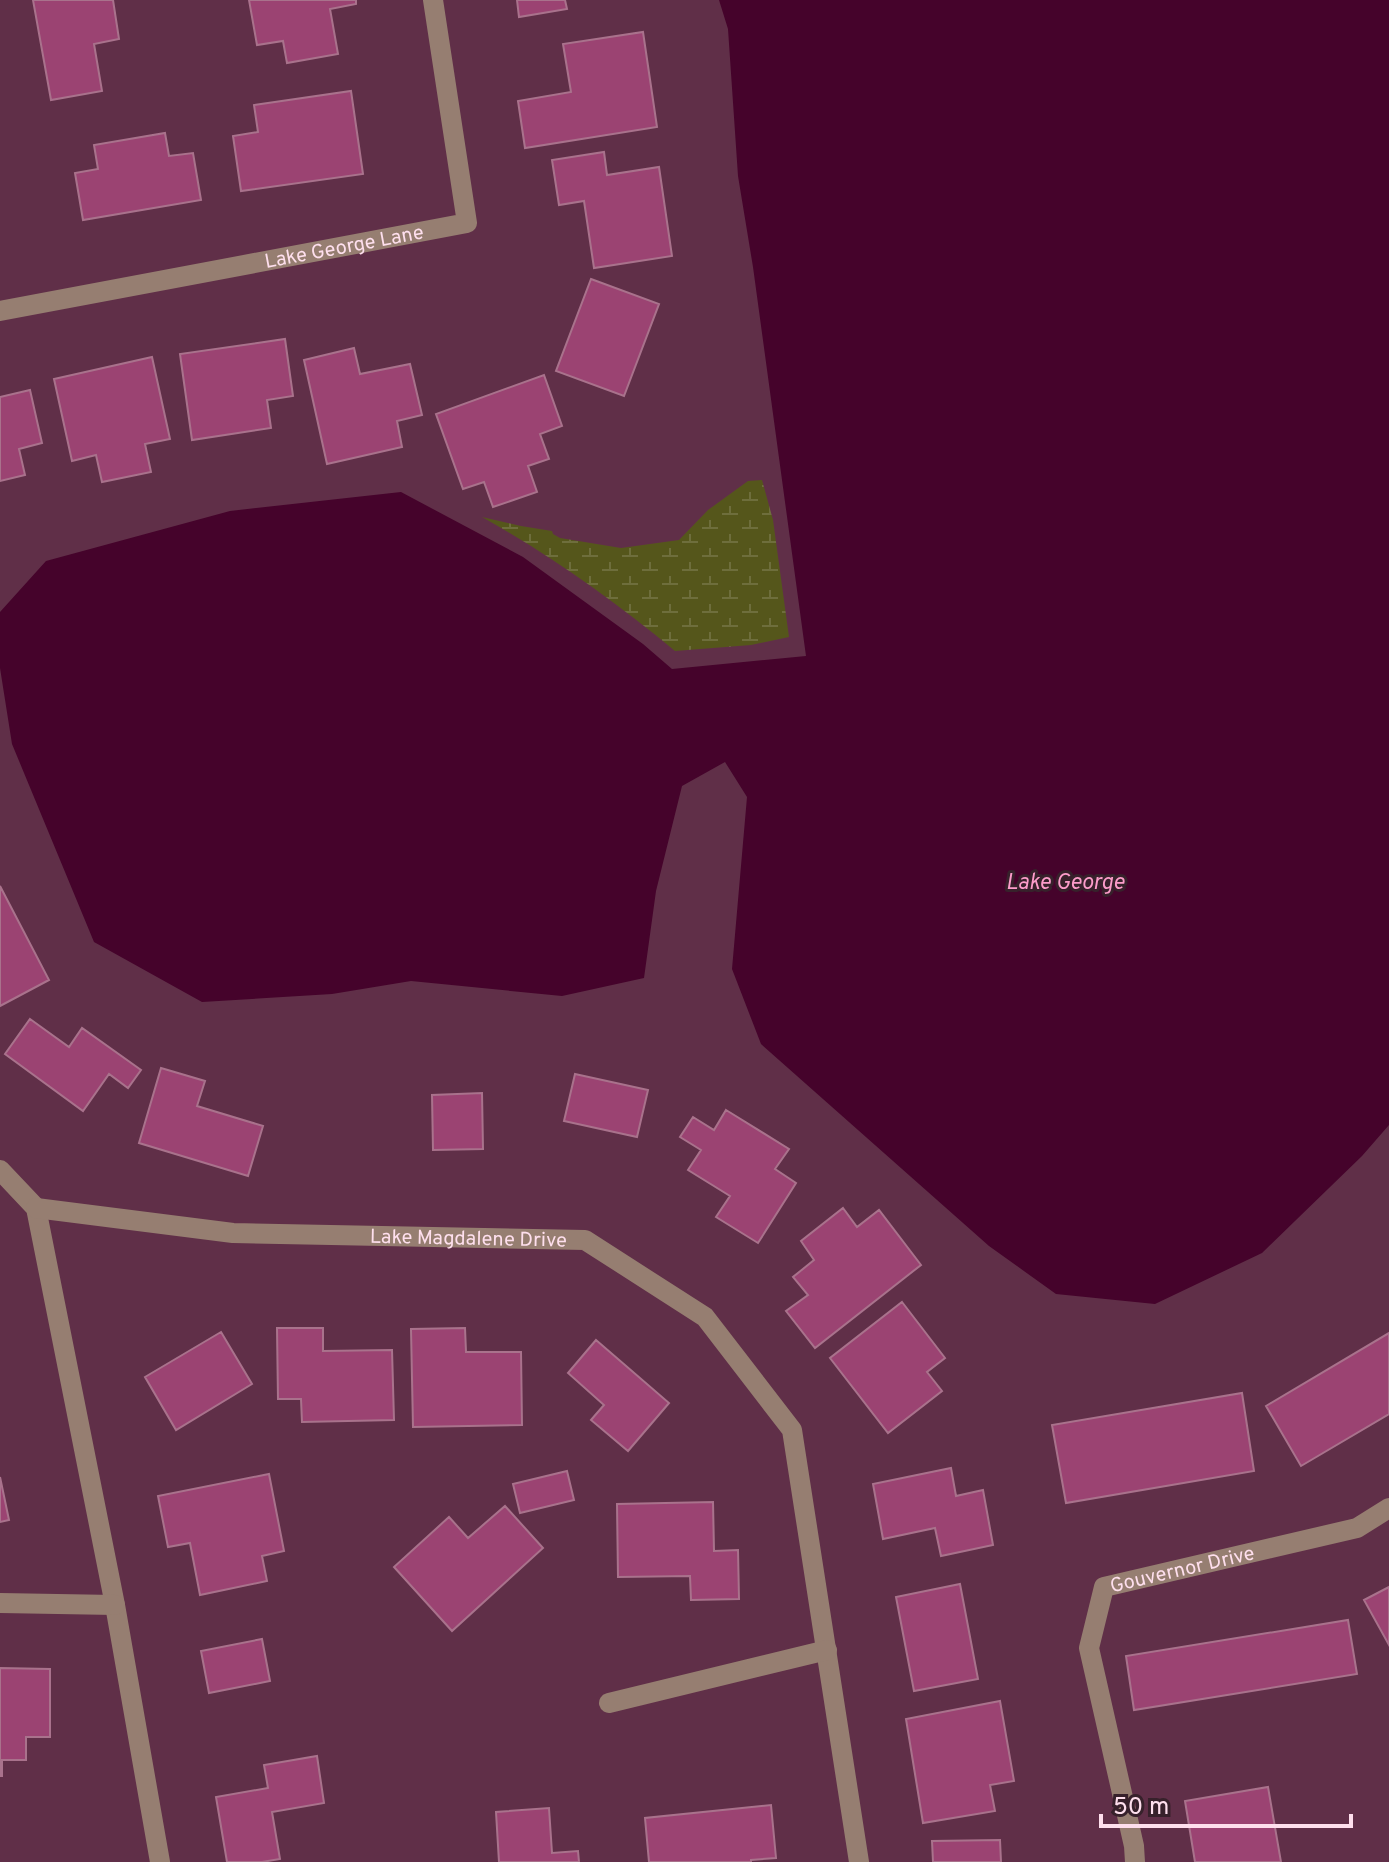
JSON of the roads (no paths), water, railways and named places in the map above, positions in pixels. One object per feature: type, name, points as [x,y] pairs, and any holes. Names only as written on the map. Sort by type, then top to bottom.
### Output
[{"type":"street","name":"Lake George Lane","points":[[0,311],[467,223],[433,0]]},
{"type":"street","points":[[0,1170],[36,1208],[115,1605],[160,1862]]},
{"type":"street","name":"Lake Magdalene Drive","points":[[36,1208],[233,1233],[585,1240],[705,1317],[792,1430],[859,1862]]},
{"type":"street","name":"Gouvernor Drive","points":[[1135,1862],[1089,1648],[1104,1587],[1357,1528],[1389,1508]]},
{"type":"street","points":[[0,1603],[115,1605]]},
{"type":"street","points":[[609,1703],[827,1650]]},
{"type":"water","name":"Lake George","points":[[719,0],[1389,0],[1389,1125],[1362,1156],[1262,1253],[1155,1304],[1056,1294],[989,1246],[761,1044],[732,969],[747,797],[725,762],[682,786],[656,891],[644,978],[562,996],[411,981],[332,994],[202,1002],[94,942],[12,744],[0,668],[0,612],[46,561],[230,511],[401,492],[523,557],[643,644],[672,669],[806,656],[738,176],[728,29]]}]
